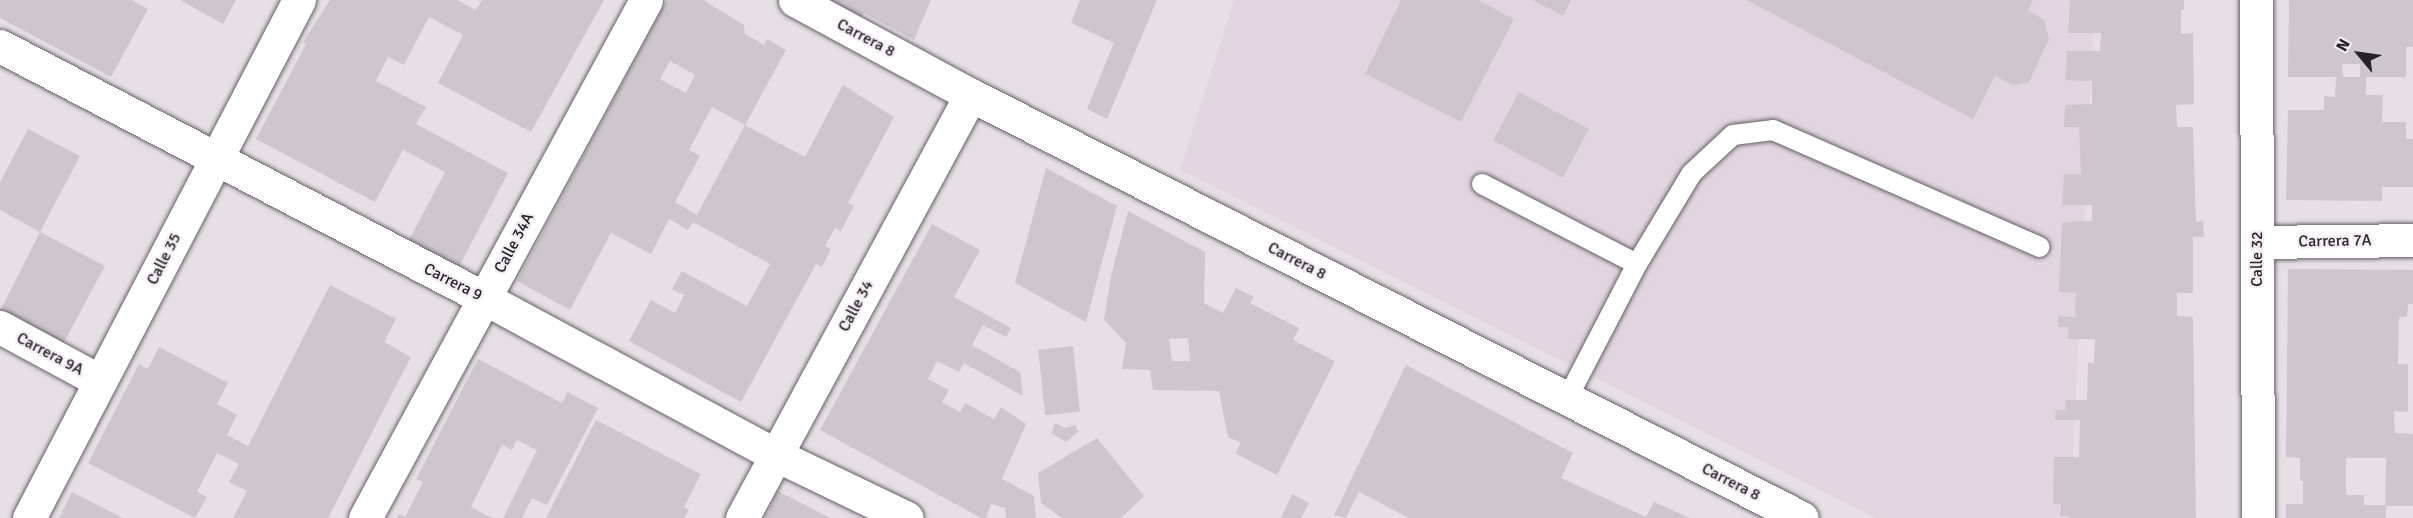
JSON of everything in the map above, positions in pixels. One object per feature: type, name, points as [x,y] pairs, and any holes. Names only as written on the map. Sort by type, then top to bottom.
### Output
[{"type":"street","name":"Calle 35","points":[[29,518],[299,0]]},
{"type":"street","name":"Calle 34A","points":[[365,518],[646,0]]},
{"type":"street","name":"Carrera 8","points":[[795,0],[971,95],[1802,518]]},
{"type":"street","name":"Calle 32","points":[[2256,0],[2258,518]]},
{"type":"street","name":"Carrera 9","points":[[0,46],[484,298],[776,455],[907,518]]},
{"type":"street","name":"Calle 34","points":[[742,518],[971,95]]},
{"type":"street","name":"Carrera 7A","points":[[2257,242],[2413,240]]},
{"type":"street","name":"Carrera 9A","points":[[0,327],[100,381]]},
{"type":"lane","points":[[1568,399],[1637,264],[1692,173],[1733,135],[1773,130],[2039,247]]},
{"type":"lane","points":[[1482,184],[1637,264]]},
{"type":"shaded area","points":[[1234,0],[2095,0],[2070,518],[1876,518],[1180,170]]},
{"type":"building","points":[[0,0],[131,0],[148,9],[111,77],[0,18]]},
{"type":"building","points":[[180,0],[236,0],[223,24]]},
{"type":"building","points":[[330,0],[457,0],[476,10],[482,0],[604,0],[531,132],[438,83],[463,35],[429,17],[404,65],[388,57],[376,81],[426,107],[416,124],[508,173],[459,267],[409,240],[445,172],[403,150],[375,202],[256,139],[306,44],[303,42]]},
{"type":"building","points":[[667,0],[703,0],[744,25],[745,34],[764,45],[767,39],[786,50],[745,125],[805,157],[843,85],[894,117],[848,203],[854,206],[841,231],[835,228],[825,246],[831,249],[822,267],[816,264],[741,402],[629,341],[651,300],[675,313],[684,295],[672,289],[682,271],[747,306],[770,264],[693,222],[688,230],[669,219],[651,254],[611,233],[570,310],[517,281]],"holes":[[[670,61],[695,75],[686,93],[660,79]],[[712,107],[745,125],[697,215],[675,202],[700,156],[689,150]]]},
{"type":"building","points":[[827,0],[931,0],[914,40],[864,13],[861,19]]},
{"type":"building","points":[[1080,0],[1157,0],[1107,119],[1087,109],[1114,43],[1071,23]]},
{"type":"building","points":[[1401,0],[1478,0],[1514,19],[1461,122],[1365,74]]},
{"type":"building","points":[[1532,0],[1571,0],[1563,16]]},
{"type":"building","points":[[1746,0],[2033,0],[2028,10],[2044,20],[2049,39],[2029,82],[2013,85],[1995,76],[1973,119]]},
{"type":"building","points":[[2070,0],[2184,0],[2184,10],[2181,10],[2181,34],[2193,33],[2194,104],[2176,105],[2177,127],[2193,127],[2196,222],[2203,221],[2204,237],[2193,237],[2193,293],[2177,293],[2177,316],[2193,317],[2196,518],[2069,518],[2069,516],[2060,516],[2061,504],[2053,504],[2054,457],[2079,457],[2080,420],[2055,420],[2056,410],[2066,411],[2065,400],[2087,400],[2088,363],[2094,363],[2095,339],[2068,339],[2069,327],[2058,327],[2058,316],[2075,317],[2076,293],[2059,292],[2062,222],[2092,221],[2092,205],[2062,205],[2064,174],[2081,174],[2079,127],[2064,127],[2065,105],[2092,104],[2092,81],[2065,80],[2067,51],[2100,51],[2101,33],[2068,33]]},
{"type":"building","points":[[2289,0],[2413,0],[2413,47],[2406,47],[2406,77],[2366,77],[2366,95],[2383,95],[2382,122],[2406,122],[2406,139],[2413,139],[2413,187],[2382,187],[2382,201],[2286,200],[2288,110],[2324,110],[2324,96],[2335,97],[2336,77],[2288,77]],"holes":[[[2342,64],[2360,64],[2360,77],[2343,77]]]},
{"type":"building","points":[[1519,92],[1589,129],[1563,178],[1493,141]]},
{"type":"building","points":[[28,129],[80,156],[40,232],[0,210],[0,182]]},
{"type":"building","points":[[1046,168],[1117,206],[1086,322],[1015,283]]},
{"type":"building","points":[[1128,211],[1205,252],[1204,303],[1223,313],[1236,288],[1254,297],[1250,303],[1299,328],[1293,340],[1335,361],[1277,475],[1235,453],[1241,443],[1228,437],[1219,391],[1153,390],[1150,370],[1122,369],[1126,343],[1104,320],[1111,276]],"holes":[[[1188,338],[1190,361],[1172,361],[1169,339]]]},
{"type":"building","points":[[932,224],[980,250],[954,297],[1011,328],[1006,337],[983,325],[972,345],[1020,372],[1023,396],[964,363],[959,372],[937,361],[928,379],[949,390],[942,402],[960,412],[965,403],[994,419],[1001,407],[1026,424],[1002,479],[1034,496],[1036,518],[1006,518],[1005,508],[991,504],[986,518],[981,518],[820,430]]},
{"type":"building","points":[[40,232],[105,266],[63,344],[0,311]]},
{"type":"building","points":[[2288,269],[2413,270],[2413,304],[2408,304],[2407,317],[2399,317],[2398,364],[2408,364],[2408,412],[2394,411],[2395,433],[2413,434],[2413,506],[2386,506],[2386,518],[2286,518],[2286,504],[2303,504],[2303,481],[2300,481],[2300,458],[2286,457]],"holes":[[[2346,458],[2386,458],[2385,505],[2364,505],[2364,495],[2346,495]]]},
{"type":"building","points":[[330,285],[396,319],[384,342],[411,357],[328,518],[233,518],[247,491],[229,482],[239,464],[217,453],[197,492],[207,497],[195,518],[88,463],[139,364],[148,369],[159,347],[228,383],[217,404],[237,415],[227,435],[248,446]]},
{"type":"building","points":[[1073,346],[1080,412],[1045,415],[1038,350]]},
{"type":"building","points":[[478,359],[562,403],[567,392],[598,408],[547,505],[532,498],[522,518],[503,518],[537,450],[517,440],[512,450],[502,445],[471,507],[492,518],[397,518],[399,514],[405,517],[423,482],[416,479]]},
{"type":"building","points":[[1406,365],[1573,453],[1561,478],[1646,517],[1654,502],[1690,518],[1409,518],[1359,492],[1346,518],[1334,515]]},
{"type":"building","points":[[596,420],[701,474],[684,507],[689,510],[684,518],[546,518]]},
{"type":"building","points":[[1055,423],[1065,428],[1075,425],[1078,432],[1066,442],[1051,433]]},
{"type":"building","points":[[1097,438],[1144,496],[1121,518],[1062,518],[1041,503],[1038,473]]},
{"type":"building","points":[[778,491],[830,518],[765,518]]},
{"type":"building","points":[[72,492],[123,518],[59,518]]},
{"type":"building","points":[[1292,494],[1309,503],[1301,518],[1281,518]]}]
